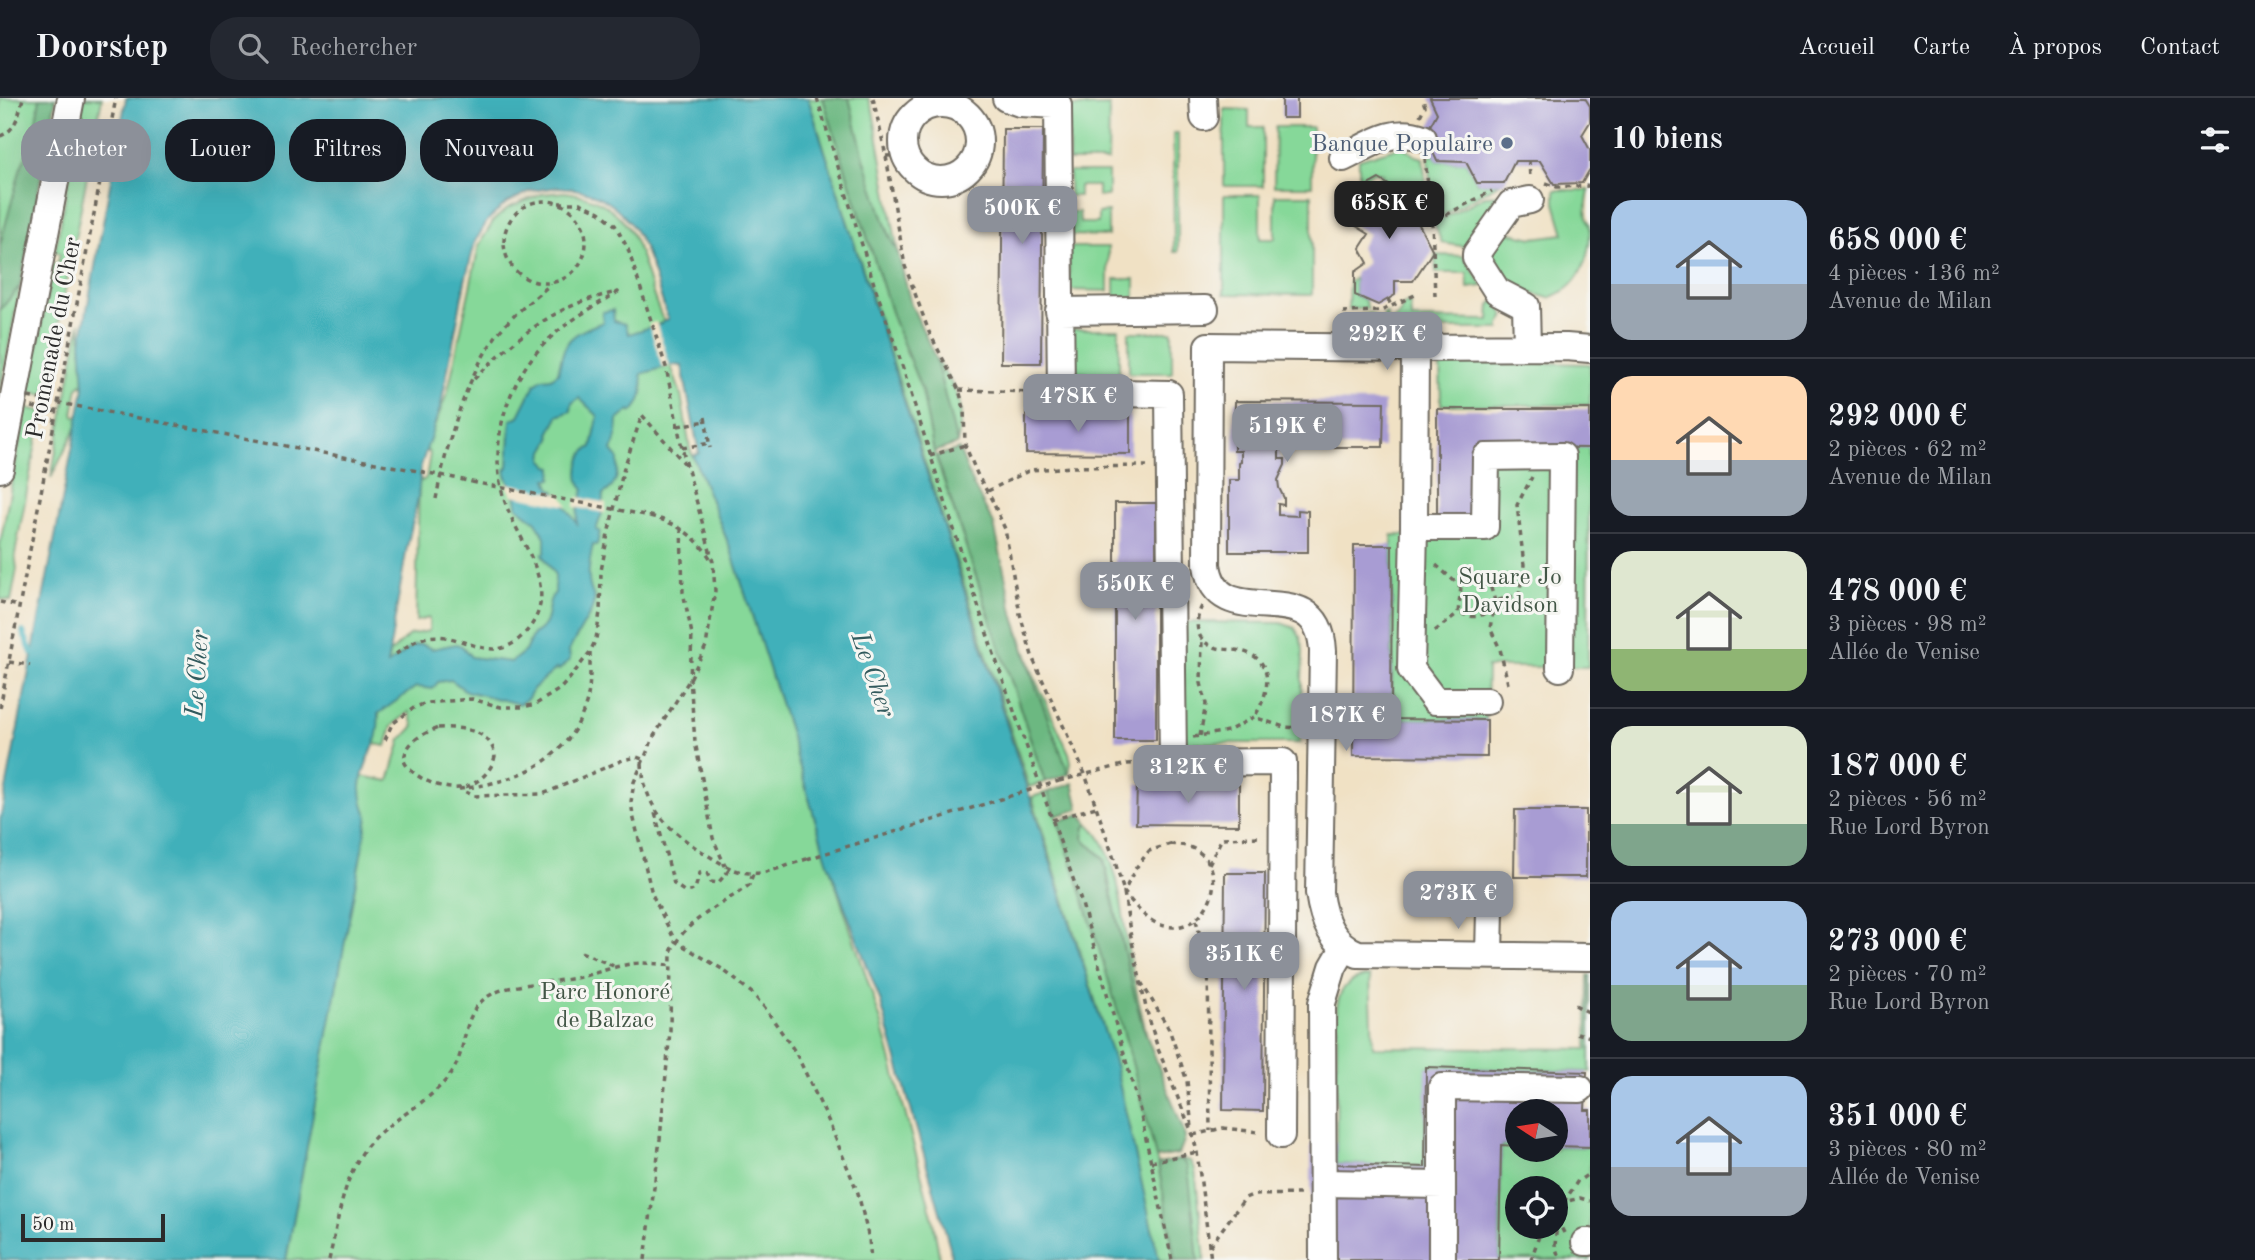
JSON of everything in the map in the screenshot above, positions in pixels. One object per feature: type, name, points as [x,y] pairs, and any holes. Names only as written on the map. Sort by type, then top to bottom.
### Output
[{"type":"street","points":[[0,469],[71,98]]},
{"type":"street","points":[[1006,98],[1020,103],[1058,106],[1061,393],[1169,394],[1173,763],[1283,762],[1281,1135]]},
{"type":"street","points":[[972,103],[979,147],[970,167],[961,174],[939,180],[928,178],[896,155],[904,132],[916,112],[938,104],[972,103]]},
{"type":"street","points":[[1343,158],[1392,134],[1405,132],[1423,138]]},
{"type":"street","points":[[1527,346],[1526,306],[1497,291],[1476,254],[1511,204],[1532,190]]},
{"type":"street","points":[[1059,311],[1205,310]]},
{"type":"street","points":[[1582,345],[1415,348],[1208,346],[1207,565],[1210,580],[1218,591],[1235,602],[1289,606],[1306,612],[1318,625],[1323,641],[1320,893],[1322,915],[1335,939],[1344,948],[1358,954],[1585,955]]},
{"type":"street","points":[[1415,348],[1411,669],[1436,701],[1486,701]]},
{"type":"street","points":[[1414,527],[1485,527],[1486,457],[1562,456],[1560,668]]},
{"type":"street","points":[[1489,956],[1490,909]]},
{"type":"street","points":[[1323,1260],[1322,1003],[1333,967],[1344,948]]},
{"type":"street","points":[[1442,1260],[1442,1087],[1580,1089]]},
{"type":"street","points":[[1323,1189],[1442,1185]]},
{"type":"path","points":[[0,136],[8,134],[14,125],[23,98]]},
{"type":"path","name":"Promenade du Cher","points":[[0,708],[116,98]]},
{"type":"path","points":[[817,98],[989,640],[1086,917],[1127,1060],[1172,1260]]},
{"type":"path","points":[[873,98],[896,155],[905,266],[929,332],[959,390],[964,408],[965,445],[1005,529],[1020,614],[1033,659],[1085,774],[1124,892],[1138,978],[1158,1049],[1193,1135]]},
{"type":"path","points":[[1423,138],[1432,222],[1435,296]]},
{"type":"path","points":[[1529,160],[1532,190],[1549,183],[1557,187],[1590,186]]},
{"type":"path","points":[[1432,222],[1497,188]]},
{"type":"path","points":[[553,283],[534,282],[517,273],[507,257],[504,238],[510,220],[523,207],[541,201],[571,201],[590,206],[615,225],[628,249],[666,367],[681,448],[713,562],[715,591],[706,646],[690,679],[654,736],[634,782],[631,802],[633,815],[652,894],[675,941],[722,969],[752,993],[796,1053],[828,1120],[858,1193],[869,1238],[871,1260]]},
{"type":"path","points":[[436,499],[445,453],[472,381],[498,335],[512,318],[579,265],[586,245],[586,234],[577,215],[559,203]]},
{"type":"path","points":[[396,654],[423,638],[433,637],[455,639],[484,649],[502,649],[522,636],[531,625],[538,610],[540,579],[531,554],[505,503],[499,478],[498,452],[502,420],[520,374],[543,344],[573,319],[618,292],[591,298],[541,320],[472,381]]},
{"type":"path","points":[[1343,312],[1381,312],[1415,295]]},
{"type":"path","points":[[1388,299],[1392,308]]},
{"type":"path","points":[[959,390],[1061,393]]},
{"type":"path","points":[[28,397],[650,516],[670,521],[681,528],[703,547],[713,562]]},
{"type":"path","points":[[460,789],[489,785],[524,774],[540,765],[569,737],[585,707],[590,652],[598,625],[601,571],[624,468],[642,415],[687,466]]},
{"type":"path","points":[[678,426],[706,419],[710,445],[681,448]]},
{"type":"path","points":[[930,456],[965,445]]},
{"type":"path","points":[[1458,613],[1475,618],[1484,615],[1494,601],[1519,595],[1524,565],[1517,505],[1541,456]]},
{"type":"path","points":[[987,491],[1030,470],[1170,466]]},
{"type":"path","points":[[681,528],[683,592],[691,634],[690,679],[695,741],[713,838],[724,866]]},
{"type":"path","points":[[1412,650],[1458,613],[1461,587],[1480,579],[1490,585],[1494,601],[1490,628],[1500,649],[1508,684]]},
{"type":"path","points":[[1202,640],[1213,647],[1248,653],[1260,663],[1268,685],[1264,701],[1254,717],[1227,732],[1198,737],[1206,704],[1200,683],[1202,640],[1197,630],[1198,614],[1201,607],[1218,591]]},
{"type":"path","points":[[0,602],[19,606]]},
{"type":"path","points":[[385,740],[392,724],[415,707],[427,702],[472,699],[502,707],[536,704],[560,689],[590,652]]},
{"type":"path","points":[[9,662],[30,666]]},
{"type":"path","points":[[1254,717],[1284,727],[1323,728]]},
{"type":"path","points":[[460,789],[482,777],[493,764],[494,749],[482,735],[462,728],[438,728],[420,736],[406,749],[404,761],[411,771],[434,783],[460,789],[474,796],[542,794],[623,760],[637,757],[642,759]]},
{"type":"path","points":[[642,759],[674,884],[678,888],[691,891],[695,889],[700,873],[706,873],[711,882],[718,883],[730,869]]},
{"type":"path","points":[[653,808],[678,837],[730,869],[753,874],[1085,774],[1127,764],[1173,763]]},
{"type":"path","points":[[1052,820],[1096,807]]},
{"type":"path","points":[[1209,864],[1222,838],[1282,836]]},
{"type":"path","points":[[1170,844],[1192,848],[1209,864],[1214,884],[1210,904],[1196,920],[1177,926],[1157,923],[1140,911],[1124,892],[1135,869],[1149,851],[1170,844]]},
{"type":"path","points":[[645,1260],[670,1031],[671,952],[675,941],[718,903],[750,885],[753,874]]},
{"type":"path","points":[[1196,920],[1208,966],[1210,1131]]},
{"type":"path","points":[[581,953],[618,968]]},
{"type":"path","points":[[330,1260],[346,1189],[357,1158],[380,1132],[435,1091],[449,1076],[459,1059],[469,1019],[479,1003],[488,996],[509,989],[577,978],[641,963],[669,965]]},
{"type":"path","points":[[1138,978],[1170,1029],[1187,1081],[1211,1260]]},
{"type":"path","points":[[1575,1005],[1590,1013]]},
{"type":"path","points":[[1577,1032],[1590,1037]]},
{"type":"path","points":[[1193,1135],[1223,1128],[1281,1135]]},
{"type":"path","points":[[1151,1162],[1197,1152]]},
{"type":"path","points":[[1568,1196],[1577,1182],[1590,1174]]},
{"type":"path","points":[[1209,1248],[1245,1198],[1252,1195],[1323,1189]]},
{"type":"path","points":[[1568,1201],[1580,1198],[1590,1201]]},
{"type":"path","points":[[1531,1260],[1538,1239]]},
{"type":"path","points":[[1555,1239],[1560,1260]]},
{"type":"green space","points":[[0,98],[56,98],[52,119],[21,119],[21,182],[40,182],[0,391],[0,310],[19,287],[0,293]]},
{"type":"green space","points":[[40,98],[56,98],[52,119],[36,119]]},
{"type":"green space","points":[[84,98],[102,98],[98,119],[80,119]]},
{"type":"green space","points":[[808,98],[823,98],[893,318],[922,391],[934,452],[1045,782],[1029,787]]},
{"type":"green space","points":[[823,98],[849,98],[864,158],[889,236],[898,253],[911,304],[935,357],[957,444],[934,452],[922,391],[893,318]]},
{"type":"green space","points":[[849,98],[868,98],[873,111],[898,253],[876,197]]},
{"type":"green space","points":[[1109,106],[1108,161],[1069,161],[1069,107]]},
{"type":"green space","points":[[1224,109],[1249,110],[1249,127],[1263,127],[1263,186],[1224,186]]},
{"type":"green space","points":[[1275,127],[1312,127],[1312,186],[1274,186]]},
{"type":"green space","points":[[1173,133],[1178,133],[1178,252],[1174,252]]},
{"type":"green space","points":[[1402,146],[1423,158],[1428,205],[1417,205],[1399,193],[1379,179],[1383,174],[1374,172],[1359,181],[1359,159]]},
{"type":"green space","points":[[1434,154],[1438,161],[1466,162],[1477,183],[1500,183],[1434,220],[1428,158]]},
{"type":"green space","points":[[21,167],[21,182],[40,182],[20,286],[0,310],[0,245]]},
{"type":"green space","points":[[1069,172],[1108,172],[1108,196],[1098,196],[1098,186],[1079,186],[1079,196],[1069,196]]},
{"type":"green space","points":[[68,182],[86,182],[45,395],[29,392],[53,263],[58,263],[60,253],[55,252]]},
{"type":"green space","points":[[1555,190],[1589,190],[1586,211],[1590,239],[1581,271],[1568,287],[1549,298],[1507,287],[1486,254],[1502,231],[1533,238],[1564,234],[1555,203]]},
{"type":"green space","name":"Parc Honoré de Balzac","points":[[565,192],[591,199],[611,209],[625,223],[642,258],[664,322],[657,325],[681,395],[690,449],[731,550],[789,730],[824,850],[882,1024],[932,1216],[940,1260],[286,1260],[367,817],[360,801],[361,776],[389,781],[401,740],[414,726],[409,712],[392,726],[386,746],[374,744],[389,654],[409,635],[429,631],[429,618],[416,621],[419,477],[422,481],[426,478],[430,454],[428,451],[424,453],[448,391],[479,245],[494,220],[508,208],[542,194]]},
{"type":"green space","points":[[1224,195],[1260,195],[1260,239],[1275,239],[1275,195],[1312,195],[1312,295],[1224,294]]},
{"type":"green space","points":[[1501,195],[1501,203],[1467,247],[1442,243],[1434,223],[1485,196]]},
{"type":"green space","points":[[1069,212],[1079,212],[1080,223],[1098,223],[1098,213],[1108,212],[1108,236],[1069,235]]},
{"type":"green space","points":[[1069,247],[1108,247],[1108,291],[1069,290]]},
{"type":"green space","points":[[1435,255],[1463,256],[1483,286],[1468,288],[1467,273],[1436,273]]},
{"type":"green space","points":[[1355,278],[1355,295],[1364,299],[1368,309],[1348,309],[1349,282]]},
{"type":"green space","points":[[1115,279],[1135,279],[1135,297],[1115,297]]},
{"type":"green space","points":[[1495,300],[1505,316],[1500,329],[1354,329],[1348,323],[1350,317],[1370,313],[1383,321],[1384,314],[1387,313],[1387,321],[1393,320],[1403,305],[1410,302],[1411,319],[1489,320],[1490,305]]},
{"type":"green space","points":[[80,323],[84,388],[81,384],[78,387],[73,414],[75,417],[79,415],[78,424],[51,478]]},
{"type":"green space","points":[[1068,329],[1119,329],[1119,373],[1069,373]]},
{"type":"green space","points":[[1129,332],[1172,332],[1172,373],[1129,373]]},
{"type":"green space","points":[[935,357],[958,398],[961,417],[957,444]]},
{"type":"green space","points":[[1440,361],[1590,364],[1590,405],[1441,405]]},
{"type":"green space","points":[[26,408],[42,411],[15,554],[17,569],[11,601],[0,599],[0,544]]},
{"type":"green space","name":"Square Jo Davidson","points":[[1589,447],[1588,667],[1487,667],[1486,720],[1392,719],[1392,535],[1436,536],[1475,521],[1477,448]]},
{"type":"green space","points":[[959,449],[973,485],[994,524],[1014,617],[1031,674],[1069,774],[1045,782],[936,456]]},
{"type":"green space","points":[[1014,617],[1034,676],[1069,753],[1069,774],[1031,674]]},
{"type":"green space","points":[[1183,622],[1281,623],[1295,628],[1303,650],[1300,743],[1183,743]]},
{"type":"green space","points":[[1073,783],[1079,809],[1056,816],[1048,792]]},
{"type":"green space","points":[[1048,792],[1123,1027],[1148,1123],[1175,1260],[1159,1260],[1115,1065],[1032,797]]},
{"type":"green space","points":[[1081,814],[1088,823],[1083,838],[1103,858],[1142,1024],[1183,1129],[1185,1138],[1179,1154],[1156,1158],[1111,988],[1058,821]]},
{"type":"green space","points":[[1088,823],[1099,836],[1114,869],[1132,972],[1151,1051],[1134,995],[1104,858],[1083,838]]},
{"type":"green space","points":[[1588,975],[1590,1072],[1427,1067],[1425,1167],[1336,1164],[1337,1006],[1341,993],[1348,984],[1370,976],[1373,1047],[1587,1049]]},
{"type":"green space","points":[[1501,1145],[1505,1145],[1505,1162],[1568,1162],[1568,1146],[1590,1147],[1590,1260],[1499,1260]]},
{"type":"green space","points":[[1181,1159],[1190,1161],[1195,1170],[1205,1260],[1198,1260],[1193,1212]]},
{"type":"green space","points":[[1181,1159],[1187,1166],[1189,1177],[1198,1260],[1175,1260],[1158,1164]]},
{"type":"water","name":"Le Cher","points":[[126,98],[808,98],[1115,1065],[1159,1260],[951,1260],[950,1247],[880,1000],[827,860],[789,730],[731,550],[693,456],[699,453],[682,366],[673,365],[641,374],[643,390],[638,404],[632,412],[630,410],[618,420],[612,451],[618,458],[617,474],[612,487],[603,494],[602,513],[596,530],[600,531],[597,545],[593,545],[589,566],[590,586],[595,598],[591,612],[569,650],[570,660],[559,670],[557,668],[519,704],[466,691],[451,680],[438,682],[433,689],[416,687],[378,714],[378,728],[361,786],[362,800],[368,817],[286,1260],[0,1260],[0,820],[84,388],[81,342],[111,182],[151,182],[151,119],[122,119]],"holes":[[[559,187],[586,192],[607,201],[623,215],[636,232],[668,319],[629,334],[625,324],[614,321],[613,310],[602,312],[603,322],[570,339],[563,352],[558,373],[535,384],[519,416],[511,420],[506,475],[516,497],[517,507],[536,522],[545,537],[545,552],[542,554],[555,575],[555,593],[544,625],[533,634],[525,651],[511,662],[471,657],[462,646],[456,644],[432,649],[421,644],[413,646],[387,665],[418,498],[421,466],[441,405],[475,242],[488,220],[505,204],[530,191]],[[579,398],[598,416],[592,447],[580,460],[578,473],[584,490],[578,506],[577,523],[555,491],[550,488],[547,479],[552,479],[553,467],[543,460],[544,451],[558,416],[571,411],[572,403]]]},
{"type":"pier","points":[[656,322],[670,366],[662,368],[649,324]]},
{"type":"pier","points":[[506,483],[561,494],[568,506],[512,495]]},
{"type":"pier","points":[[578,497],[606,503],[605,513],[574,507]]},
{"type":"building","points":[[1282,98],[1297,98],[1297,118],[1282,118]]},
{"type":"building","name":"Banque Populaire","points":[[1430,98],[1585,98],[1590,106],[1590,122],[1582,135],[1590,150],[1590,169],[1582,183],[1554,184],[1540,161],[1515,161],[1504,183],[1477,183],[1466,162],[1437,161],[1425,135],[1437,113]]},
{"type":"building","points":[[1003,129],[1043,129],[1041,363],[1001,363]]},
{"type":"building","points":[[1379,179],[1399,193],[1417,195],[1416,219],[1433,251],[1413,281],[1395,281],[1395,295],[1378,305],[1355,295],[1355,272],[1368,263],[1360,248],[1369,234],[1356,226],[1359,190]]},
{"type":"building","points":[[1235,401],[1384,402],[1383,447],[1279,447],[1279,459],[1285,459],[1285,465],[1278,480],[1284,505],[1278,504],[1278,515],[1298,516],[1298,510],[1308,511],[1308,552],[1229,552],[1229,480],[1239,480],[1241,462],[1241,451],[1234,451]]},
{"type":"building","points":[[1437,409],[1590,409],[1590,448],[1476,447],[1476,520],[1437,520]]},
{"type":"building","points":[[1026,413],[1130,414],[1130,454],[1026,453]]},
{"type":"building","points":[[1115,503],[1156,503],[1156,740],[1115,740]]},
{"type":"building","points":[[1354,545],[1392,545],[1391,719],[1487,720],[1487,757],[1353,756]]},
{"type":"building","points":[[1137,784],[1239,785],[1239,825],[1136,824]]},
{"type":"building","points":[[1515,810],[1586,810],[1586,877],[1514,877]]},
{"type":"building","points":[[1225,873],[1265,873],[1263,1111],[1223,1110]]},
{"type":"building","points":[[1426,1067],[1587,1072],[1585,1110],[1590,1110],[1590,1147],[1568,1146],[1568,1099],[1505,1099],[1505,1145],[1501,1145],[1499,1260],[1311,1260],[1311,1143],[1336,1142],[1336,1164],[1425,1167]]},
{"type":"waterway","points":[[23,632],[32,653]]},
{"type":"place","name":"Banque Populaire","points":[[1507,143]]}]
